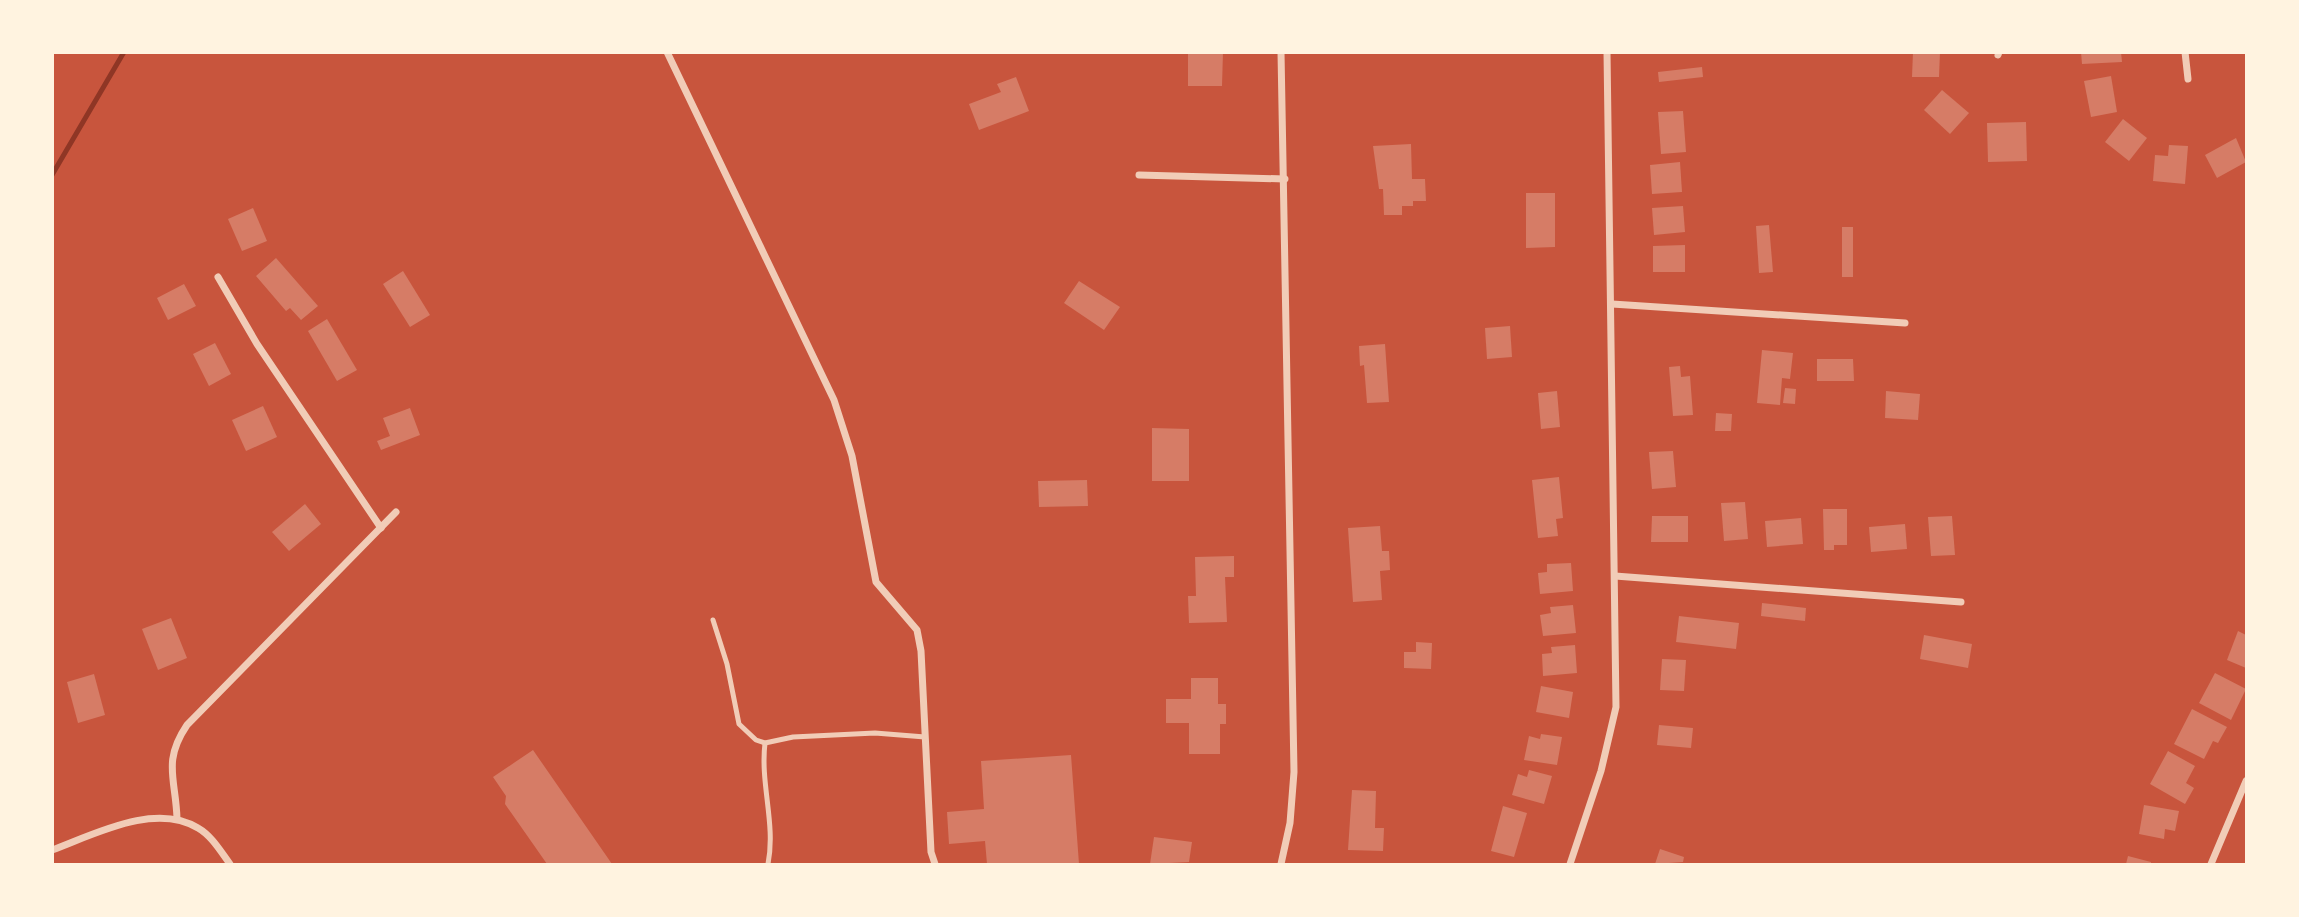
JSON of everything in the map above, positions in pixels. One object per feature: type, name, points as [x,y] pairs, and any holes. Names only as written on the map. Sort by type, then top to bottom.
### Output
[{"type":"street","points":[[667,52],[834,400],[852,456],[876,582],[917,630],[931,852],[935,864]]},
{"type":"street","points":[[1281,52],[1294,772],[1290,823],[1281,864]]},
{"type":"street","points":[[1570,864],[1601,771],[1616,707],[1607,52]]},
{"type":"street","points":[[2185,52],[2188,79]]},
{"type":"street","points":[[1139,175],[1285,179]]},
{"type":"street","points":[[218,277],[257,344],[380,528]]},
{"type":"street","points":[[1612,304],[1905,323]]},
{"type":"street","points":[[177,819],[170,773],[172,752],[187,725],[396,512]]},
{"type":"street","points":[[1615,576],[1961,602]]},
{"type":"street","points":[[2211,864],[2246,781]]},
{"type":"street","points":[[52,850],[138,821],[177,819],[208,835],[230,864]]},
{"type":"lane","points":[[713,620],[727,664],[739,724],[749,735],[765,743],[793,737],[875,733],[925,737]]},
{"type":"lane","points":[[765,743],[762,767],[769,827],[768,864]]},
{"type":"building","points":[[1188,52],[1223,52],[1222,86],[1188,86]]},
{"type":"building","points":[[1913,52],[1940,52],[1939,77],[1912,77]]},
{"type":"building","points":[[2081,52],[2121,52],[2122,62],[2082,64]]},
{"type":"building","points":[[1702,67],[1703,77],[1659,82],[1658,72]]},
{"type":"building","points":[[2111,76],[2117,112],[2091,117],[2084,81]]},
{"type":"building","points":[[1016,77],[1029,111],[979,130],[969,104],[1001,92],[997,84]]},
{"type":"building","points":[[1942,90],[1969,113],[1950,134],[1924,110]]},
{"type":"building","points":[[1683,111],[1686,152],[1661,154],[1658,112]]},
{"type":"building","points":[[2123,119],[2147,138],[2129,161],[2105,142]]},
{"type":"building","points":[[2026,122],[2027,161],[1988,162],[1987,123]]},
{"type":"building","points":[[2236,138],[2246,162],[2217,178],[2205,155]]},
{"type":"building","points":[[1411,144],[1412,179],[1425,179],[1426,201],[1413,201],[1413,206],[1402,206],[1402,215],[1384,215],[1383,189],[1379,189],[1373,146]]},
{"type":"building","points":[[2169,145],[2188,146],[2185,184],[2153,181],[2155,155],[2168,156]]},
{"type":"building","points":[[1680,162],[1682,192],[1652,194],[1650,165]]},
{"type":"building","points":[[1526,193],[1555,193],[1555,247],[1526,248]]},
{"type":"building","points":[[1683,206],[1685,232],[1654,235],[1652,208]]},
{"type":"building","points":[[253,208],[267,241],[242,251],[228,219]]},
{"type":"building","points":[[1769,225],[1773,272],[1759,273],[1756,226]]},
{"type":"building","points":[[1842,227],[1853,227],[1853,277],[1842,277]]},
{"type":"building","points":[[1685,245],[1685,272],[1653,272],[1653,246]]},
{"type":"building","points":[[276,258],[318,306],[301,320],[290,308],[286,311],[256,276]]},
{"type":"building","points":[[403,271],[430,315],[410,327],[383,284]]},
{"type":"building","points":[[1079,281],[1120,307],[1104,330],[1064,303]]},
{"type":"building","points":[[184,284],[196,306],[168,320],[157,298]]},
{"type":"building","points":[[327,319],[357,370],[337,381],[308,331]]},
{"type":"building","points":[[1510,326],[1512,357],[1487,359],[1485,328]]},
{"type":"building","points":[[215,343],[231,374],[209,386],[193,354]]},
{"type":"building","points":[[1385,344],[1389,402],[1367,403],[1364,365],[1360,366],[1359,346]]},
{"type":"building","points":[[1762,350],[1793,353],[1790,379],[1782,378],[1780,405],[1757,403]]},
{"type":"building","points":[[1817,359],[1853,359],[1854,381],[1817,381]]},
{"type":"building","points":[[1680,366],[1681,377],[1690,376],[1693,415],[1673,416],[1669,367]]},
{"type":"building","points":[[1785,388],[1796,389],[1795,404],[1783,403]]},
{"type":"building","points":[[1557,391],[1560,427],[1541,429],[1538,393]]},
{"type":"building","points":[[1886,391],[1920,394],[1918,420],[1885,418]]},
{"type":"building","points":[[263,406],[277,437],[246,451],[232,420]]},
{"type":"building","points":[[410,408],[420,435],[381,450],[377,441],[390,436],[383,418]]},
{"type":"building","points":[[1716,413],[1732,414],[1731,431],[1715,431]]},
{"type":"building","points":[[1152,428],[1189,429],[1189,481],[1152,481]]},
{"type":"building","points":[[1673,451],[1676,487],[1652,489],[1649,452]]},
{"type":"building","points":[[1559,477],[1563,518],[1556,519],[1558,536],[1538,538],[1532,480]]},
{"type":"building","points":[[1087,480],[1088,506],[1039,507],[1038,481]]},
{"type":"building","points":[[1745,502],[1748,539],[1724,541],[1721,503]]},
{"type":"building","points":[[305,504],[321,524],[289,551],[272,532]]},
{"type":"building","points":[[1823,509],[1847,509],[1847,545],[1834,545],[1834,550],[1824,550]]},
{"type":"building","points":[[1652,516],[1688,516],[1688,542],[1651,542]]},
{"type":"building","points":[[1952,516],[1955,555],[1931,556],[1928,517]]},
{"type":"building","points":[[1801,518],[1803,544],[1767,547],[1765,521]]},
{"type":"building","points":[[1905,524],[1907,549],[1871,552],[1869,527]]},
{"type":"building","points":[[1380,526],[1382,551],[1389,551],[1390,570],[1380,571],[1382,600],[1353,602],[1348,528]]},
{"type":"building","points":[[1234,556],[1234,577],[1225,577],[1227,622],[1189,623],[1188,596],[1196,596],[1195,557]]},
{"type":"building","points":[[1571,563],[1573,591],[1540,594],[1538,573],[1547,572],[1547,564]]},
{"type":"building","points":[[1762,603],[1806,608],[1805,621],[1761,616]]},
{"type":"building","points":[[1573,605],[1576,633],[1543,636],[1540,615],[1551,613],[1550,607]]},
{"type":"building","points":[[1679,616],[1739,623],[1736,649],[1676,642]]},
{"type":"building","points":[[171,618],[187,658],[158,670],[142,629]]},
{"type":"building","points":[[2238,631],[2246,635],[2246,668],[2227,660]]},
{"type":"building","points":[[1924,635],[1972,644],[1968,668],[1920,659]]},
{"type":"building","points":[[1416,642],[1432,643],[1431,669],[1404,668],[1404,652],[1416,652]]},
{"type":"building","points":[[1575,645],[1577,673],[1543,676],[1542,654],[1552,653],[1551,647]]},
{"type":"building","points":[[1662,659],[1686,660],[1684,691],[1660,690]]},
{"type":"building","points":[[2215,673],[2246,689],[2231,720],[2199,703]]},
{"type":"building","points":[[94,674],[105,715],[78,723],[67,682]]},
{"type":"building","points":[[1191,678],[1218,678],[1218,704],[1226,704],[1226,724],[1220,724],[1220,754],[1189,754],[1189,723],[1166,723],[1166,699],[1191,699]]},
{"type":"building","points":[[1541,686],[1573,692],[1569,718],[1536,712]]},
{"type":"building","points":[[2192,709],[2227,727],[2218,743],[2213,741],[2204,759],[2174,744]]},
{"type":"building","points":[[1659,725],[1693,728],[1691,748],[1657,745]]},
{"type":"building","points":[[1541,734],[1562,737],[1557,765],[1524,760],[1529,736],[1540,739]]},
{"type":"building","points":[[533,750],[612,864],[547,864],[505,804],[506,796],[493,777]]},
{"type":"building","points":[[2168,751],[2195,766],[2186,783],[2194,788],[2185,804],[2150,784]]},
{"type":"building","points":[[1071,755],[1079,864],[987,864],[985,841],[949,844],[947,812],[984,809],[981,761]]},
{"type":"building","points":[[1529,770],[1552,776],[1544,804],[1512,795],[1518,774],[1527,777]]},
{"type":"building","points":[[1352,790],[1376,791],[1375,828],[1384,828],[1383,851],[1348,850]]},
{"type":"building","points":[[2144,805],[2179,811],[2175,831],[2165,829],[2164,839],[2139,834]]},
{"type":"building","points":[[1503,806],[1527,813],[1514,857],[1491,851]]},
{"type":"building","points":[[1154,837],[1192,842],[1189,862],[1150,864]]},
{"type":"building","points":[[1660,849],[1684,857],[1683,862],[1655,864]]},
{"type":"building","points":[[2128,856],[2151,862],[2151,864],[2126,864]]},
{"type":"waterway","points":[[52,175],[124,52]]}]
